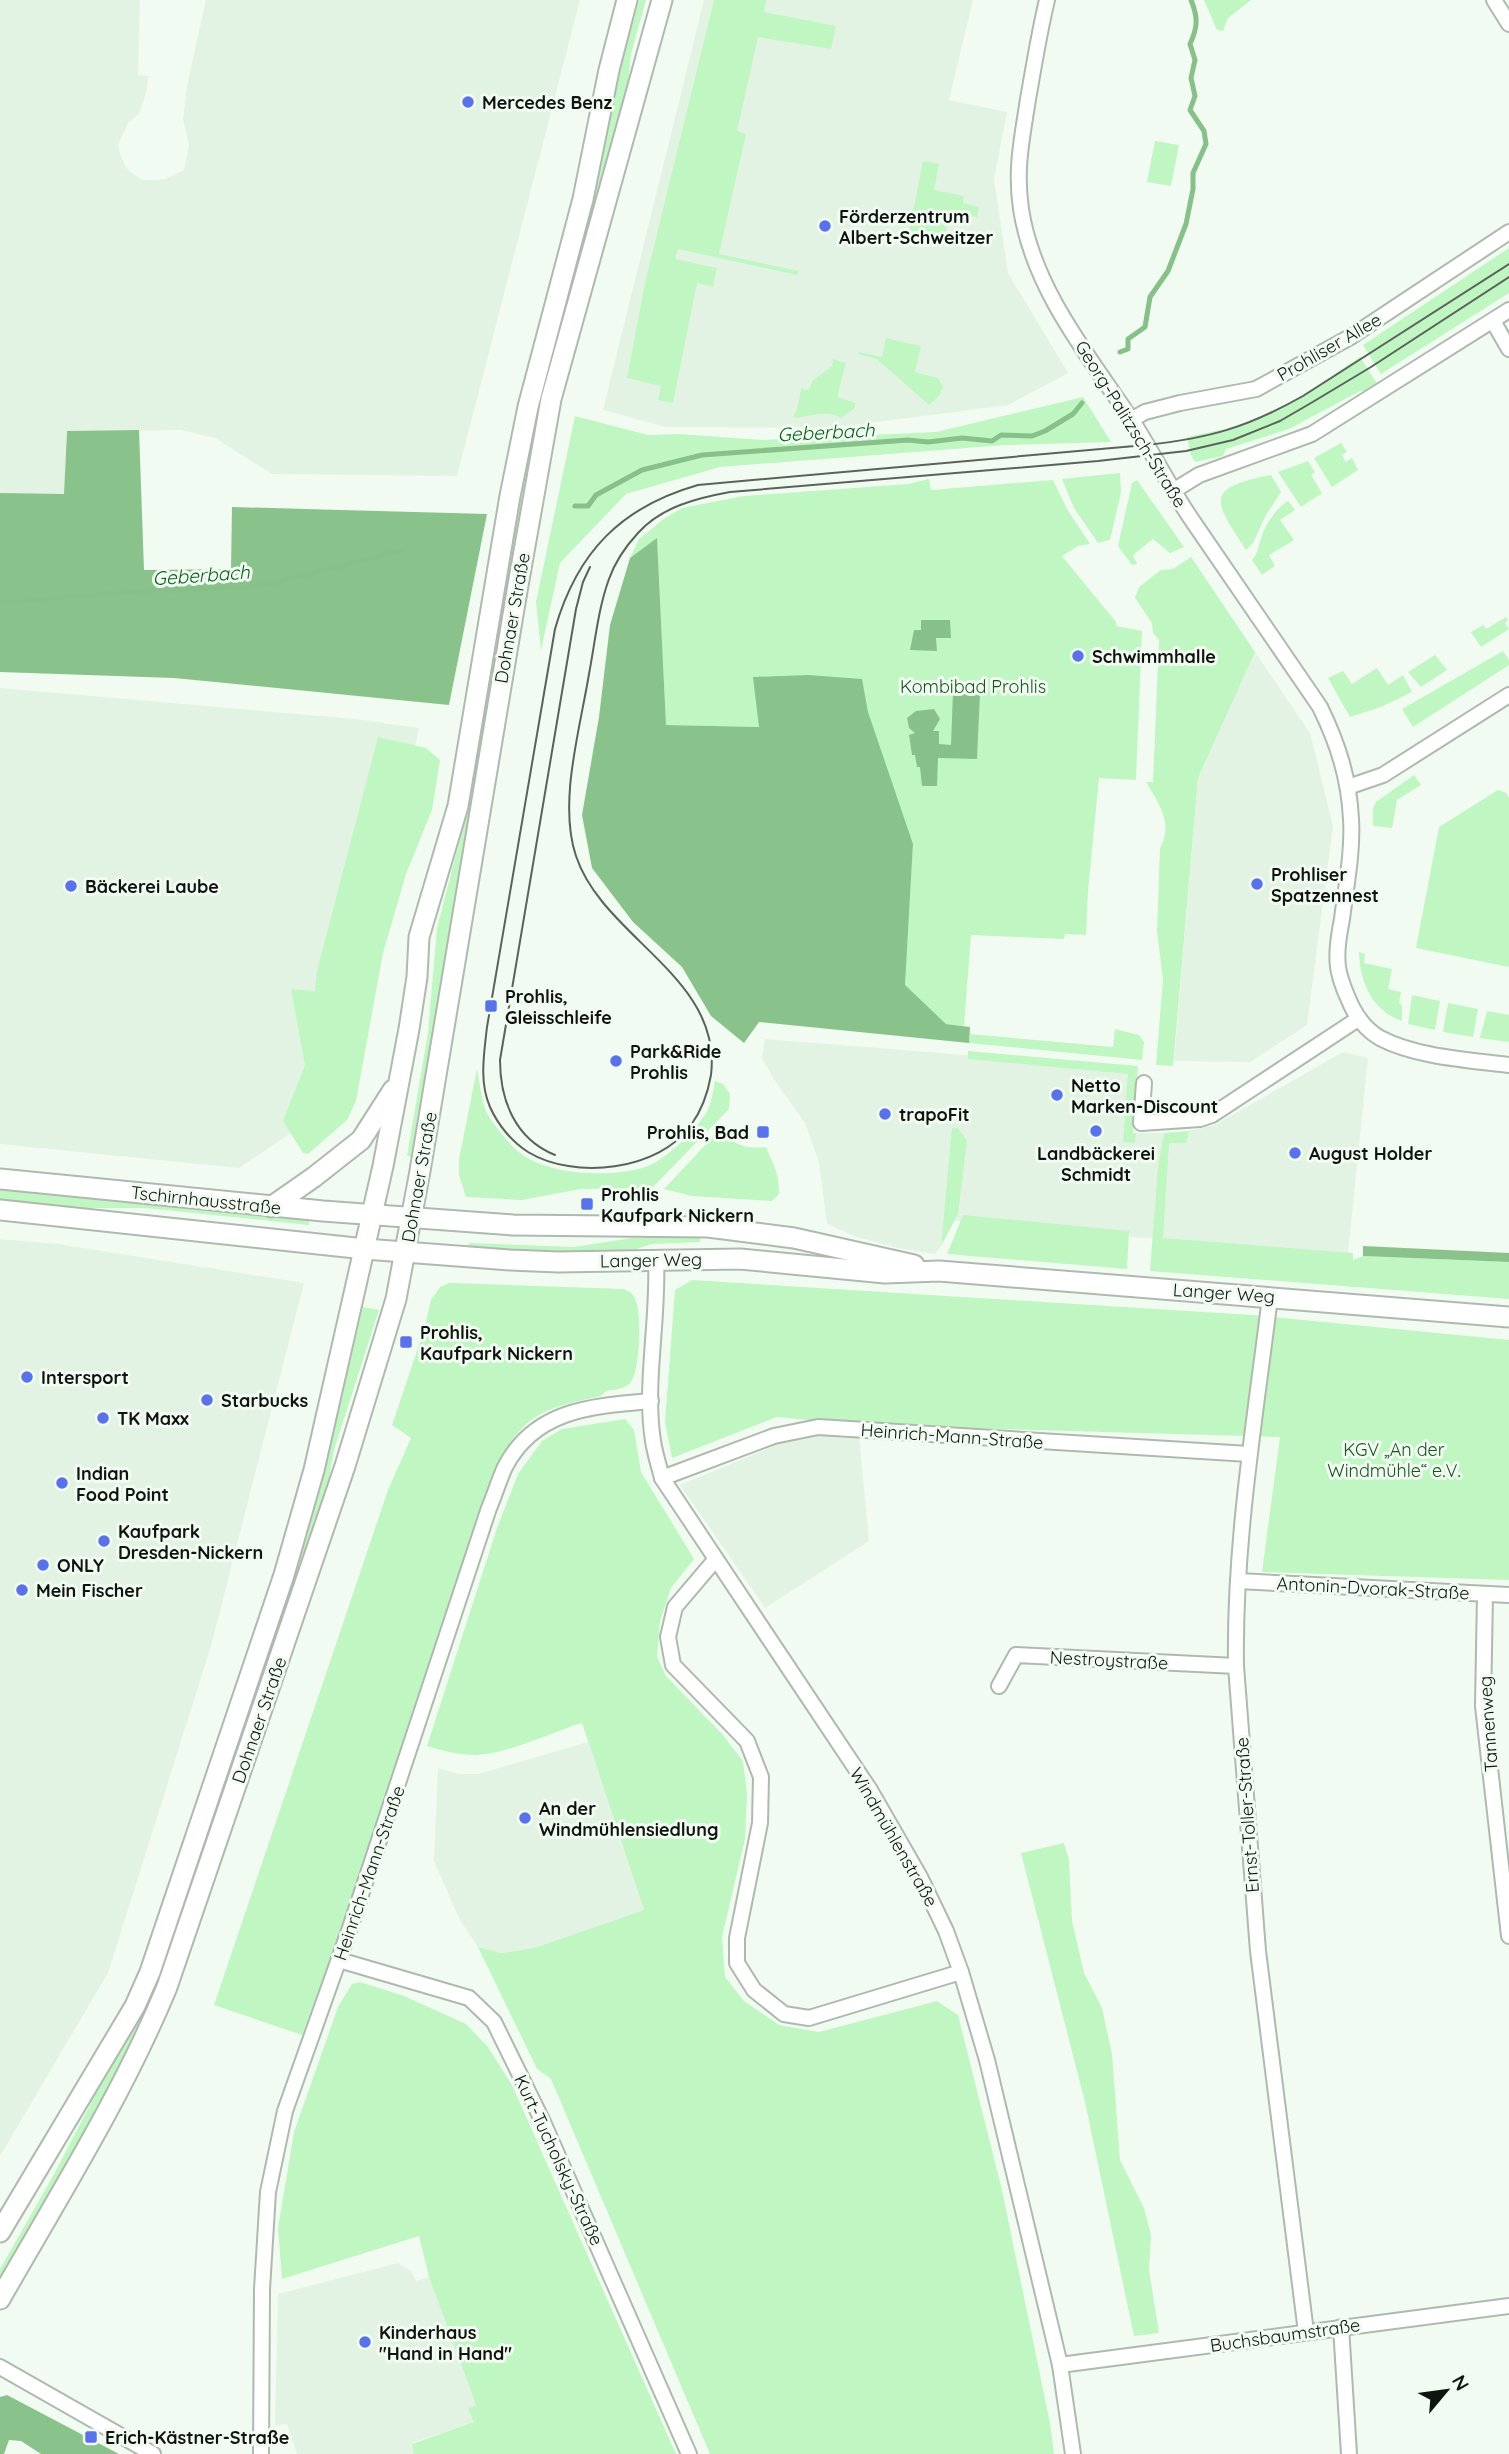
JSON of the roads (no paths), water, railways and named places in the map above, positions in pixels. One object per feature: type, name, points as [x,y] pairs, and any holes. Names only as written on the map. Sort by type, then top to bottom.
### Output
[{"type":"main road","name":"Dohnaer Straße","points":[[0,2232],[135,2006],[150,1972],[304,1511],[372,1215],[417,977],[419,937],[458,806],[510,496],[528,407],[583,199],[609,70],[627,0]]},
{"type":"main road","name":"Dohnaer Straße","points":[[0,2299],[121,2084],[167,1987],[345,1466],[397,1299],[551,399],[662,0]]},
{"type":"main road","points":[[271,1207],[360,1140],[397,1084]]},
{"type":"main road","name":"Tschirnhausstraße","points":[[0,1179],[271,1207],[412,1218]]},
{"type":"main road","name":"Tschirnhausstraße","points":[[0,1210],[405,1252]]},
{"type":"main road","name":"Langer Weg","points":[[412,1218],[513,1225],[668,1226],[744,1231],[794,1238],[939,1271]]},
{"type":"main road","name":"Langer Weg","points":[[405,1252],[546,1262],[740,1259],[885,1273],[939,1271],[1509,1317]]},
{"type":"street","name":"Georg-Palitzsch-Straße","points":[[1038,0],[1040,29]]},
{"type":"street","name":"Georg-Palitzsch-Straße","points":[[1047,0],[1017,166],[1028,245],[1044,283],[1173,491],[1320,707],[1342,759],[1348,787],[1351,852],[1338,946],[1338,966],[1345,992],[1358,1018]]},
{"type":"street","points":[[1494,0],[1509,24]]},
{"type":"street","name":"Prohliser Allee","points":[[1131,420],[1146,412],[1180,403],[1256,389],[1352,336],[1509,232]]},
{"type":"street","points":[[1173,491],[1199,475],[1312,434],[1509,310]]},
{"type":"street","points":[[1493,321],[1509,349]]},
{"type":"street","points":[[1348,787],[1383,775],[1509,695]]},
{"type":"street","points":[[1144,1083],[1141,1123],[1200,1119],[1229,1105],[1358,1018],[1377,1036],[1402,1048],[1509,1066]]},
{"type":"street","name":"Windmühlenstraße","points":[[656,1261],[657,1306],[651,1401],[653,1441],[662,1478],[870,1790],[920,1877],[946,1931],[987,2060],[1060,2365],[1073,2454]]},
{"type":"street","name":"Ernst-Toller-Straße","points":[[1270,1297],[1249,1454],[1238,1581],[1236,1666],[1258,1951],[1306,2332]]},
{"type":"street","name":"Heinrich-Mann-Straße","points":[[261,2454],[262,2289],[268,2192],[285,2111],[340,1961],[489,1508],[506,1466],[529,1434],[559,1416],[605,1405],[651,1401]]},
{"type":"street","name":"Heinrich-Mann-Straße","points":[[662,1478],[774,1436],[818,1427],[1249,1454]]},
{"type":"street","points":[[715,1560],[675,1607],[668,1637],[673,1665],[747,1741],[761,1777],[760,1823],[737,1938],[737,1963],[754,1990],[784,2014],[809,2018],[961,1972]]},
{"type":"street","name":"Antonin-Dvorak-Straße","points":[[1238,1581],[1509,1595]]},
{"type":"street","name":"Tannenweg","points":[[1485,1594],[1483,1706],[1509,1936]]},
{"type":"street","name":"Nestroystraße","points":[[999,1686],[1016,1655],[1236,1666]]},
{"type":"street","name":"Kurt-Tucholsky-Straße","points":[[340,1961],[469,1998],[494,2022],[549,2135],[689,2454]]},
{"type":"street","name":"Buchsbaumstraße","points":[[1060,2365],[1509,2306]]},
{"type":"street","points":[[1341,2327],[1349,2454]]},
{"type":"street","points":[[0,2367],[153,2454]]},
{"type":"waterway","name":"Geberbach","points":[[1120,352],[1128,349],[1128,339],[1145,327],[1150,297],[1168,271],[1186,224],[1193,189],[1193,173],[1206,144],[1204,131],[1190,110],[1195,96],[1191,78],[1195,60],[1190,44],[1196,22],[1191,0]]},
{"type":"waterway","name":"Geberbach","points":[[575,506],[588,506],[596,495],[642,470],[702,455],[908,440],[928,442],[962,438],[992,441],[1001,435],[1032,436],[1073,414],[1082,403]]},
{"type":"waterway","name":"Geberbach","points":[[0,603],[131,592],[261,586],[400,551]]},
{"type":"tram line","points":[[1509,264],[1303,396],[1227,430],[1190,439],[1146,445],[698,485],[646,506],[606,536],[576,577],[555,629],[487,1027],[484,1088],[493,1114],[506,1133],[528,1152],[547,1161],[568,1166],[591,1168],[637,1161],[658,1153],[677,1141],[691,1125],[701,1107],[710,1081],[710,1041],[699,1011],[681,984],[610,911],[590,885],[576,856],[571,835],[569,813],[572,766],[602,602],[618,560],[647,524],[680,505],[730,492],[1098,461],[1186,451],[1233,440],[1280,421],[1311,403],[1509,277]]},
{"type":"tram line","points":[[555,1155],[530,1139],[512,1116],[503,1089],[500,1060],[576,609],[590,567]]},
{"type":"place","name":"Mercedes Benz","points":[[468,102]]},
{"type":"place","name":"Förderzentrum Albert-Schweitzer","points":[[825,226]]},
{"type":"place","name":"Schwimmhalle","points":[[1078,656]]},
{"type":"place","name":"Prohliser Spatzennest","points":[[1257,884]]},
{"type":"place","name":"Bäckerei Laube","points":[[71,886]]},
{"type":"place","name":"Prohlis, Gleisschleife","points":[[491,1006]]},
{"type":"place","name":"Park&Ride Prohlis","points":[[616,1061]]},
{"type":"place","name":"Netto Marken-Discount","points":[[1057,1095]]},
{"type":"place","name":"trapoFit","points":[[885,1114]]},
{"type":"place","name":"Landbäckerei Schmidt","points":[[1096,1131]]},
{"type":"place","name":"Prohlis, Bad","points":[[763,1132]]},
{"type":"place","name":"August Holder","points":[[1295,1153]]},
{"type":"place","name":"Prohlis Kaufpark Nickern","points":[[587,1204]]},
{"type":"place","name":"Prohlis, Kaufpark Nickern","points":[[406,1342]]},
{"type":"place","name":"Intersport","points":[[27,1377]]},
{"type":"place","name":"Starbucks","points":[[207,1400]]},
{"type":"place","name":"TK Maxx","points":[[103,1418]]},
{"type":"place","name":"Indian Food Point","points":[[62,1483]]},
{"type":"place","name":"Kaufpark Dresden-Nickern","points":[[104,1541]]},
{"type":"place","name":"ONLY","points":[[43,1565]]},
{"type":"place","name":"Mein Fischer","points":[[22,1590]]},
{"type":"place","name":"An der Windmühlensiedlung","points":[[525,1818]]},
{"type":"place","name":"Kinderhaus \"Hand in Hand\"","points":[[365,2342]]},
{"type":"place","name":"Erich-Kästner-Straße","points":[[91,2437]]},
{"type":"park label","name":"Kombibad Prohlis","points":[[973,686]]},
{"type":"park label","name":"KGV „An der Windmühle“ e.V.","points":[[1394,1459]]}]
